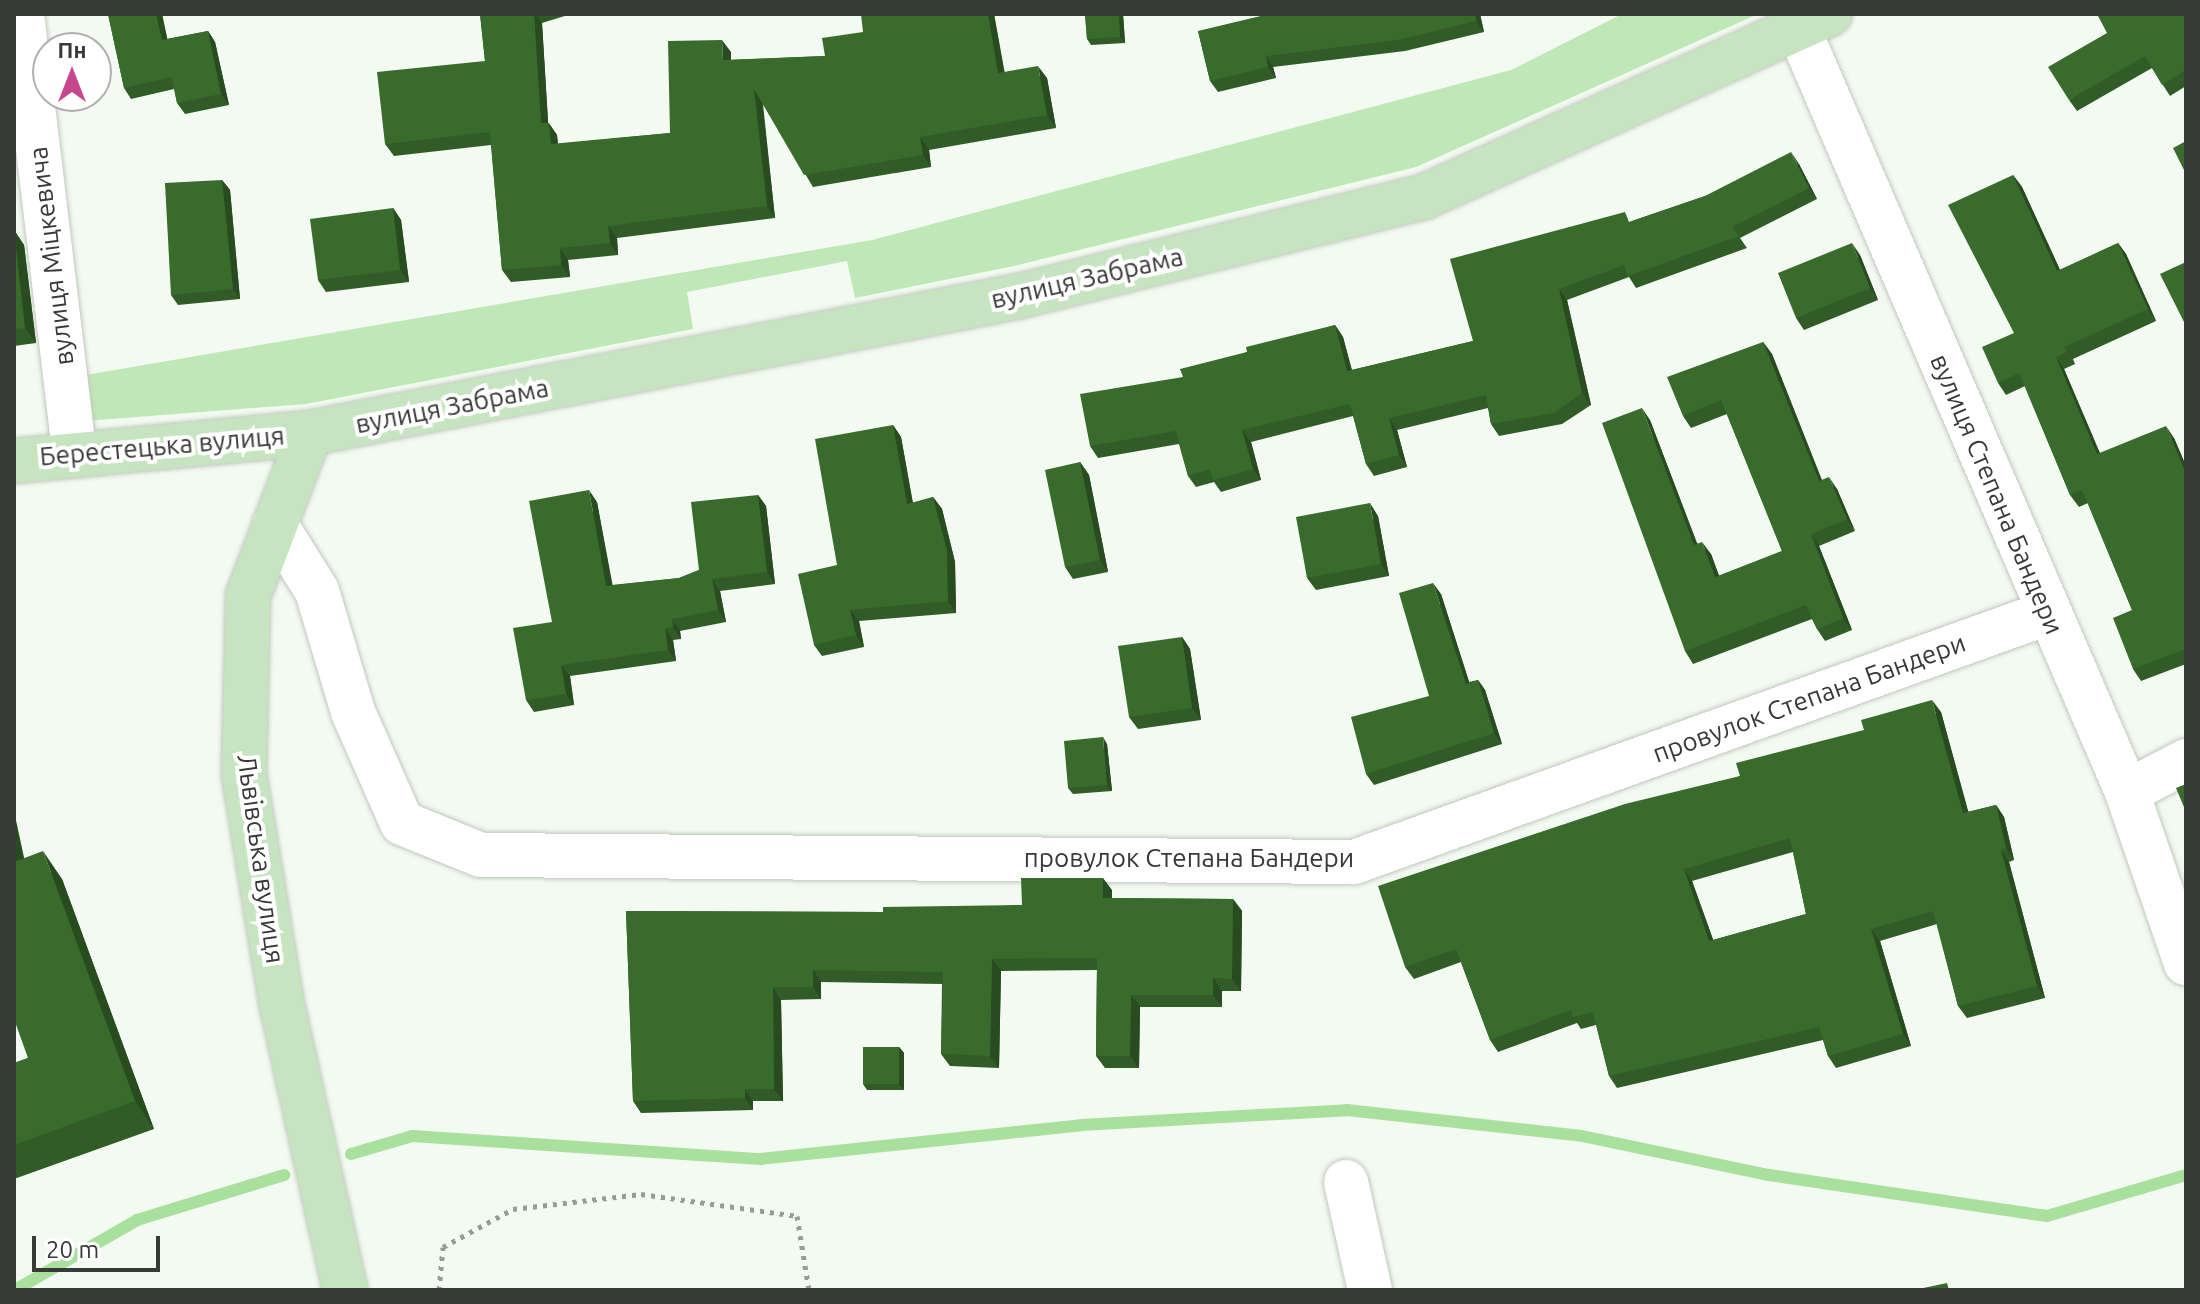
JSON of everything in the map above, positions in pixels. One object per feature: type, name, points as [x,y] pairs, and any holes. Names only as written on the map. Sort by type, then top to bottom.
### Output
[{"type":"main road","name":"вулиця Забрама","points":[[310,433],[1020,296],[1426,196],[1807,19]]},
{"type":"main road","name":"Берестецька вулиця","points":[[14,461],[74,451],[310,433]]},
{"type":"main road","name":"Львівська вулиця","points":[[310,433],[248,596],[244,774],[282,1005],[345,1290]]},
{"type":"street","name":"вулиця Міцкевича","points":[[22,14],[74,451]]},
{"type":"street","name":"вулиця Степана Бандери","points":[[1807,19],[2047,613],[2127,792],[2186,963]]},
{"type":"street","name":"провулок Степана Бандери","points":[[275,524],[317,591],[353,712],[402,823],[481,855],[1354,862],[2047,613]]},
{"type":"street","points":[[2127,792],[2186,761]]},
{"type":"street","points":[[1346,1182],[1370,1290]]},
{"type":"path","points":[[439,1290],[443,1247],[513,1209],[641,1194],[797,1216],[809,1290]]},
{"type":"green space","points":[[1622,14],[1758,14],[1416,167],[1014,266],[855,298],[847,261],[687,292],[693,329],[306,404],[86,421],[80,376],[872,240],[1511,70]]},
{"type":"building","points":[[108,14],[156,14],[162,40],[208,31],[221,94],[177,103],[172,77],[124,88]]},
{"type":"building","points":[[480,14],[534,14],[541,123],[549,123],[551,144],[670,133],[668,41],[722,40],[723,60],[825,56],[822,38],[863,32],[861,14],[988,14],[998,73],[1038,66],[1047,115],[920,137],[923,155],[804,175],[754,89],[767,206],[608,226],[610,243],[560,248],[561,265],[502,270],[490,132],[385,144],[377,72],[485,61]]},
{"type":"building","points":[[1085,14],[1119,14],[1120,37],[1087,39]]},
{"type":"building","points":[[1269,14],[1475,14],[1476,21],[1398,40],[1266,56],[1268,67],[1210,81],[1198,31]]},
{"type":"building","points":[[2097,14],[2186,14],[2186,70],[2162,85],[2145,56],[2069,100],[2048,67],[2107,33]]},
{"type":"building","points":[[2186,141],[2186,174],[2173,148]]},
{"type":"building","points":[[1791,152],[1809,188],[1732,227],[1739,236],[1628,276],[1624,265],[1559,289],[1582,393],[1554,413],[1491,424],[1486,395],[1389,418],[1399,455],[1366,464],[1350,404],[1242,430],[1253,469],[1213,480],[1210,469],[1188,476],[1176,431],[1090,446],[1080,394],[1183,377],[1180,369],[1247,352],[1246,347],[1335,325],[1347,371],[1473,341],[1450,259],[1625,212],[1629,222],[1705,196]]},
{"type":"building","points":[[2013,175],[2057,271],[2118,243],[2148,309],[2064,347],[2067,352],[2056,357],[2097,454],[2166,426],[2186,474],[2186,649],[2133,669],[2113,618],[2132,610],[2082,490],[2070,495],[2019,373],[1998,383],[1982,347],[2014,333],[1948,205]]},
{"type":"building","points":[[222,180],[233,289],[171,295],[165,183]]},
{"type":"building","points":[[393,208],[400,270],[318,280],[310,219]]},
{"type":"building","points":[[14,232],[25,328],[14,329]]},
{"type":"building","points":[[1852,243],[1870,288],[1796,318],[1778,273]]},
{"type":"building","points":[[2186,262],[2186,326],[2160,274]]},
{"type":"building","points":[[1763,342],[1819,481],[1829,477],[1847,519],[1811,534],[1843,618],[1817,629],[1806,605],[1685,651],[1602,423],[1642,408],[1694,545],[1702,542],[1715,577],[1782,551],[1721,400],[1683,416],[1667,377]]},
{"type":"building","points":[[893,425],[907,504],[933,497],[947,550],[948,601],[850,610],[856,635],[814,645],[798,574],[837,565],[815,439]]},
{"type":"building","points":[[1080,462],[1100,560],[1065,567],[1045,470]]},
{"type":"building","points":[[589,490],[606,586],[679,578],[699,570],[691,502],[758,495],[767,572],[712,579],[718,610],[672,619],[673,627],[665,628],[668,650],[561,665],[566,694],[526,700],[513,628],[552,622],[529,501]]},
{"type":"building","points":[[1370,503],[1381,564],[1307,578],[1296,517]]},
{"type":"building","points":[[1433,583],[1466,684],[1478,680],[1494,733],[1366,774],[1351,717],[1429,696],[1399,593]]},
{"type":"building","points":[[1182,637],[1192,708],[1129,717],[1118,646]]},
{"type":"building","points":[[1932,700],[1963,813],[1996,805],[2006,848],[2001,850],[2037,986],[1958,1006],[1933,911],[1871,929],[1903,1034],[1828,1056],[1819,1027],[1609,1076],[1593,1012],[1573,1017],[1571,1010],[1490,1040],[1456,949],[1405,967],[1378,886],[1625,804],[1740,776],[1736,763],[1864,730],[1861,720]],"holes":[[[1790,838],[1806,914],[1709,941],[1684,869]]]},
{"type":"building","points":[[1103,737],[1107,785],[1068,788],[1064,741]]},
{"type":"building","points":[[2186,784],[2186,812],[2176,788]]},
{"type":"building","points":[[43,851],[135,1101],[14,1145],[14,1063],[28,1058],[14,1019],[14,862]]},
{"type":"building","points":[[1021,878],[1103,878],[1103,898],[1233,899],[1232,979],[1213,978],[1213,995],[1131,995],[1130,1056],[1096,1056],[1097,958],[992,959],[990,1056],[941,1054],[943,972],[813,970],[813,987],[773,987],[774,1089],[745,1089],[745,1098],[633,1101],[626,911],[883,912],[883,907],[1022,905]]},
{"type":"building","points":[[863,1047],[899,1047],[899,1084],[863,1084]]},
{"type":"building","points":[[1947,1283],[1949,1290],[1914,1290]]},
{"type":"waterway","points":[[351,1154],[412,1136],[760,1159],[1081,1125],[1347,1110],[1582,1136],[1769,1175],[2047,1216],[2186,1175]]},
{"type":"waterway","points":[[15,1290],[137,1220],[284,1175]]}]
